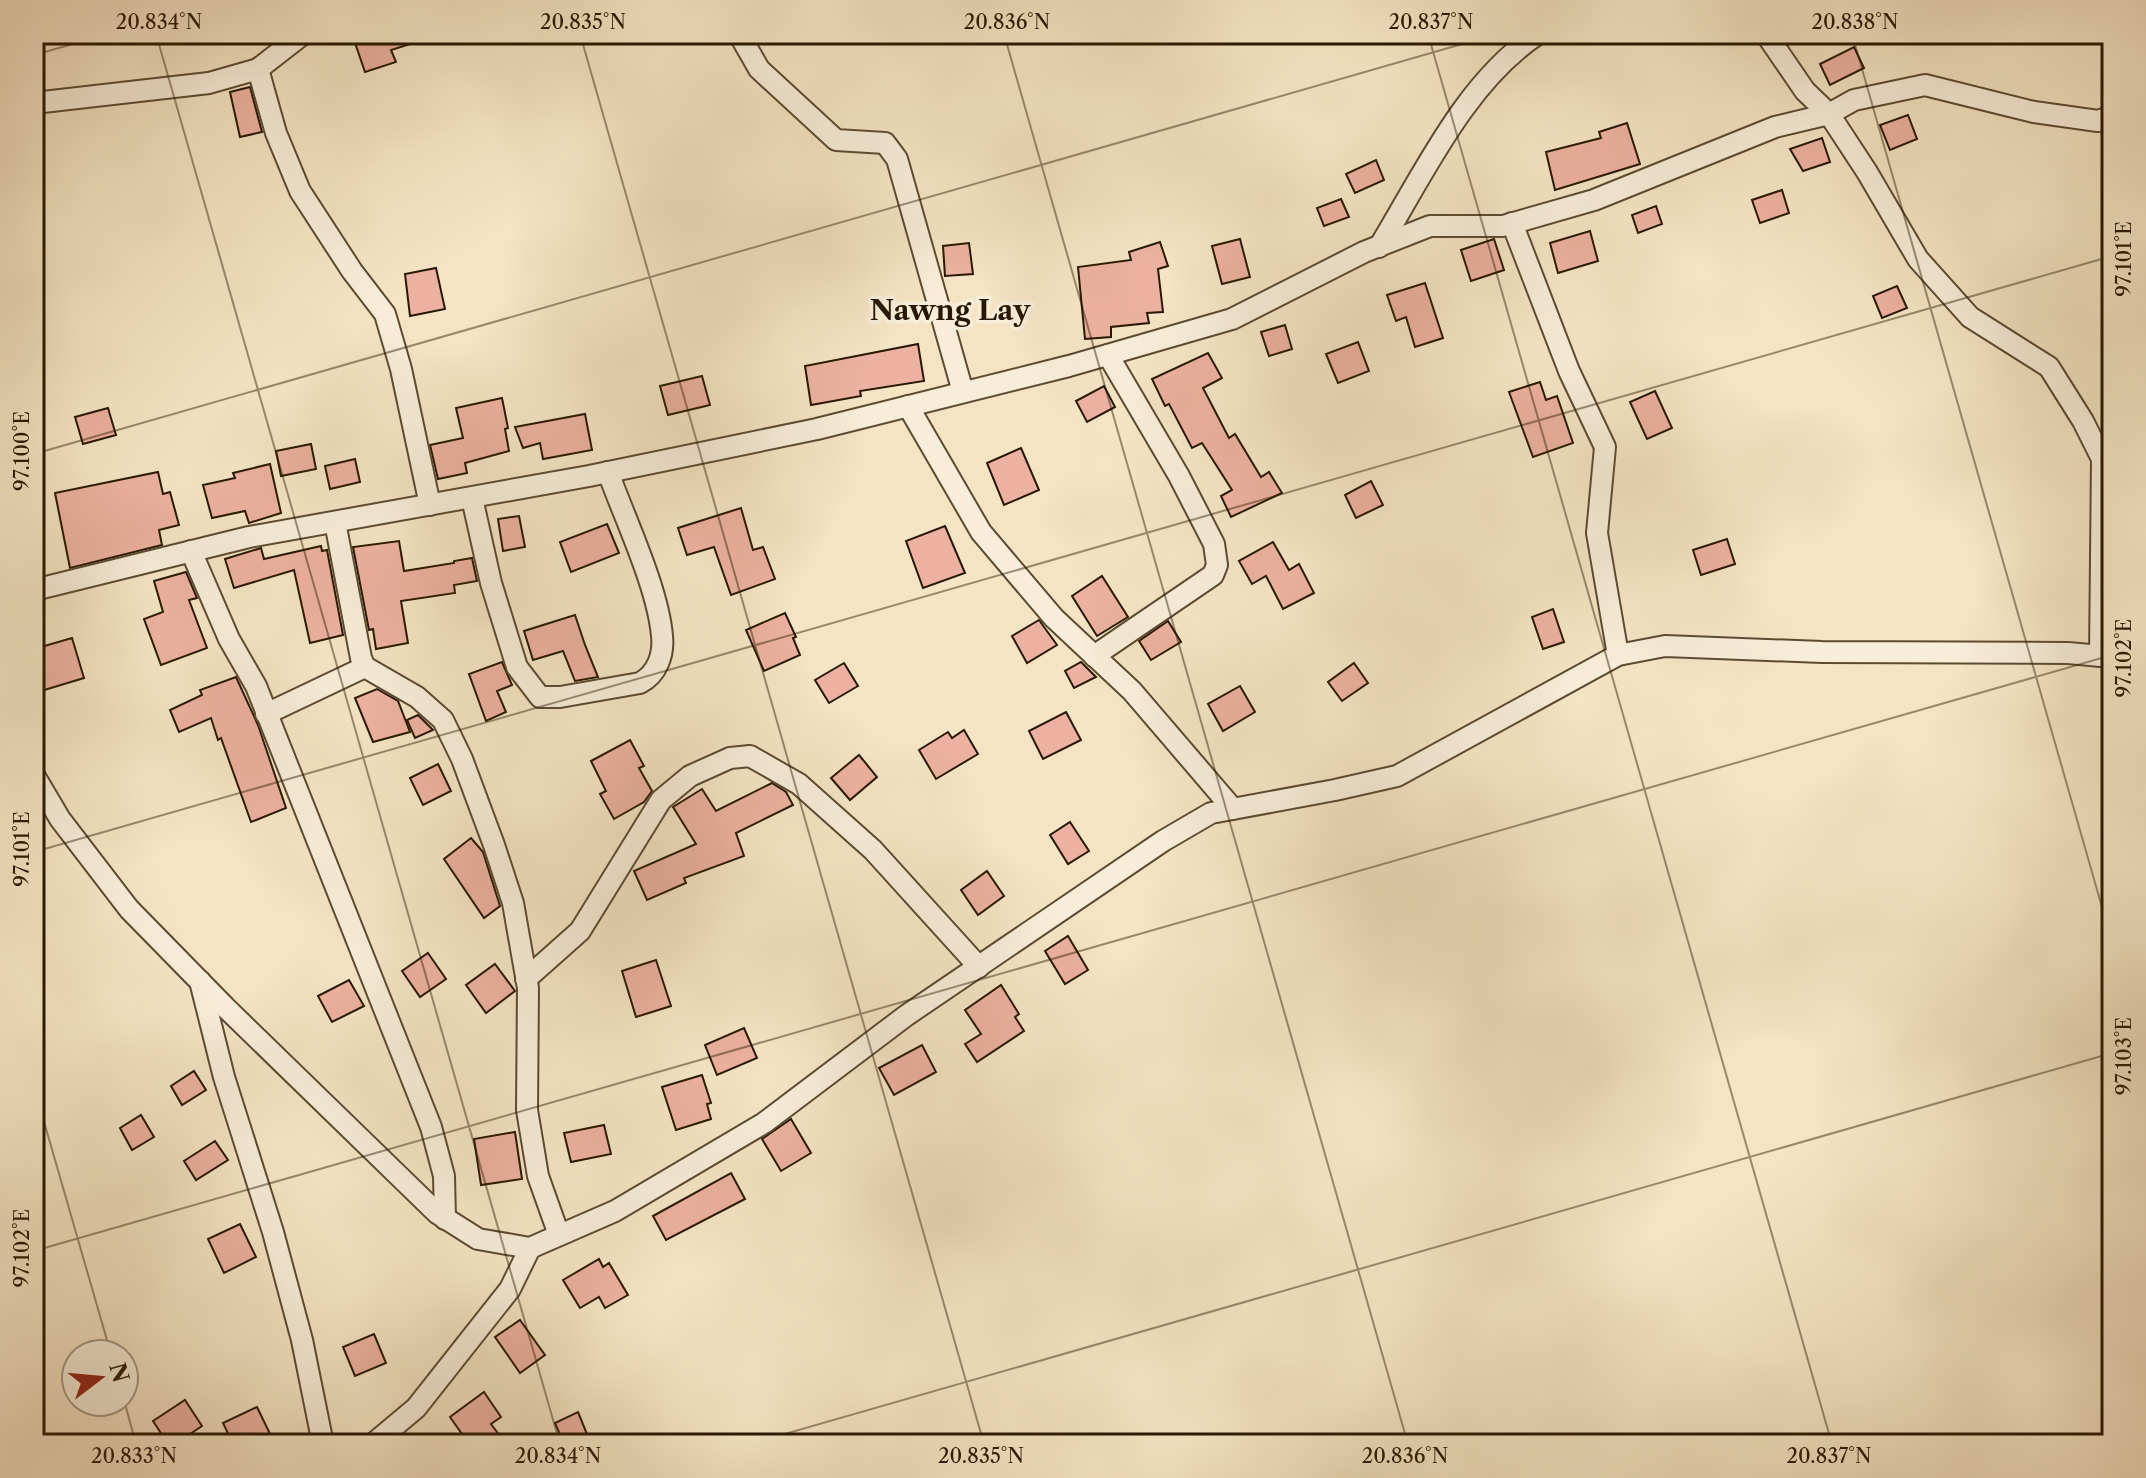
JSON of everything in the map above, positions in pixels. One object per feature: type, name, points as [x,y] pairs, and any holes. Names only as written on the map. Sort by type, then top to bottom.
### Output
[{"type":"street","points":[[34,103],[209,83],[258,69],[303,34]]},
{"type":"street","points":[[739,34],[759,69],[836,140],[885,143],[897,159],[963,392]]},
{"type":"street","points":[[1379,247],[1466,104],[1520,46],[1538,34]]},
{"type":"street","points":[[34,775],[60,819],[129,909],[445,1219],[478,1239],[530,1248],[615,1211],[764,1123],[907,1015],[1163,841],[1211,813],[1397,776],[1618,655],[1665,646],[1822,652],[2068,653],[2106,656],[2102,459],[2083,421],[2049,367],[1970,317],[1918,259],[1829,114],[1805,91],[1766,34]]},
{"type":"street","points":[[258,69],[276,133],[300,191],[385,314],[401,369],[430,505]]},
{"type":"street","points":[[34,590],[249,537],[472,498],[817,429],[1108,355],[1232,319],[1379,247],[1430,226],[1503,226],[1594,200],[1775,127],[1829,114],[1854,100],[1925,85],[2034,112],[2098,121],[2112,116]]},
{"type":"street","points":[[1512,223],[1569,371],[1605,447],[1597,533],[1618,655]]},
{"type":"street","points":[[1094,656],[1213,575],[1217,565],[1214,544],[1108,355]]},
{"type":"street","points":[[908,406],[981,532],[1054,618],[1132,691],[1233,809]]},
{"type":"street","points":[[472,498],[491,583],[517,667],[526,682],[540,697],[640,683],[652,677],[663,638],[654,599],[608,472]]},
{"type":"street","points":[[335,522],[365,667],[417,697],[443,720],[462,759],[508,889],[526,979],[527,1110],[538,1176],[559,1235]]},
{"type":"street","points":[[191,551],[229,639],[256,686],[431,1127],[444,1176],[445,1219]]},
{"type":"street","points":[[266,714],[365,667]]},
{"type":"street","points":[[526,979],[580,931],[661,800],[690,776],[730,758],[750,756],[799,784],[873,850],[979,967]]},
{"type":"street","points":[[200,981],[224,1077],[273,1232],[298,1325],[323,1444]]},
{"type":"street","points":[[373,1444],[416,1408],[510,1289],[530,1248]]},
{"type":"building","points":[[352,34],[429,34],[429,38],[391,50],[396,62],[365,72]]},
{"type":"building","points":[[1854,47],[1864,68],[1830,85],[1820,64]]},
{"type":"building","points":[[250,87],[262,132],[240,137],[230,92]]},
{"type":"building","points":[[1908,115],[1917,139],[1890,150],[1880,125]]},
{"type":"building","points":[[1627,123],[1640,164],[1555,190],[1546,152],[1601,138],[1599,132]]},
{"type":"building","points":[[1822,138],[1830,162],[1803,171],[1790,149]]},
{"type":"building","points":[[1376,160],[1384,180],[1355,193],[1346,174]]},
{"type":"building","points":[[1782,190],[1789,213],[1760,223],[1752,200]]},
{"type":"building","points":[[1341,199],[1349,217],[1324,226],[1317,208]]},
{"type":"building","points":[[1656,206],[1662,224],[1638,233],[1632,215]]},
{"type":"building","points":[[1590,231],[1598,261],[1558,273],[1550,243]]},
{"type":"building","points":[[1240,239],[1250,277],[1222,284],[1212,246]]},
{"type":"building","points":[[1494,239],[1504,270],[1471,281],[1461,250]]},
{"type":"building","points":[[1160,242],[1168,266],[1158,269],[1163,312],[1147,313],[1149,323],[1111,327],[1111,337],[1085,339],[1078,267],[1131,260],[1129,252]]},
{"type":"building","points":[[969,243],[973,274],[945,276],[943,246]]},
{"type":"building","points":[[436,268],[445,309],[410,316],[405,274]]},
{"type":"building","points":[[1425,283],[1443,338],[1415,347],[1406,317],[1396,321],[1387,295]]},
{"type":"building","points":[[1897,286],[1907,308],[1882,318],[1873,296]]},
{"type":"building","points":[[1285,325],[1292,349],[1269,356],[1261,332]]},
{"type":"building","points":[[1358,342],[1369,371],[1338,383],[1326,354]]},
{"type":"building","points":[[918,344],[924,381],[860,391],[861,396],[811,405],[805,366]]},
{"type":"building","points":[[1208,353],[1222,378],[1203,388],[1229,438],[1235,434],[1261,477],[1269,472],[1282,493],[1231,517],[1221,496],[1232,490],[1202,443],[1192,448],[1152,379]]},
{"type":"building","points":[[702,376],[710,405],[668,415],[660,386]]},
{"type":"building","points":[[1540,382],[1546,400],[1557,396],[1573,443],[1533,457],[1509,392]]},
{"type":"building","points":[[1104,386],[1115,407],[1087,422],[1076,401]]},
{"type":"building","points":[[1655,391],[1672,428],[1647,439],[1630,402]]},
{"type":"building","points":[[502,398],[509,451],[465,463],[467,473],[438,479],[430,445],[463,438],[456,408]]},
{"type":"building","points":[[108,408],[116,435],[83,444],[75,417]]},
{"type":"building","points":[[585,414],[592,450],[543,459],[540,443],[523,448],[515,427]]},
{"type":"building","points":[[311,444],[316,469],[281,476],[276,451]]},
{"type":"building","points":[[1021,448],[1039,490],[1004,505],[987,463]]},
{"type":"building","points":[[355,459],[360,482],[330,489],[325,466]]},
{"type":"building","points":[[270,464],[281,513],[249,523],[245,511],[212,518],[203,485],[235,478],[233,473]]},
{"type":"building","points":[[158,472],[163,494],[170,492],[179,525],[159,530],[162,545],[70,568],[55,493]]},
{"type":"building","points":[[1371,481],[1383,505],[1356,518],[1345,495]]},
{"type":"building","points":[[741,508],[753,550],[763,547],[775,579],[731,595],[714,547],[687,555],[678,528]]},
{"type":"building","points":[[519,516],[525,547],[503,551],[498,519]]},
{"type":"building","points":[[607,524],[619,553],[571,572],[560,542]]},
{"type":"building","points":[[945,526],[965,573],[923,588],[906,541]]},
{"type":"building","points":[[1727,539],[1735,564],[1701,575],[1693,550]]},
{"type":"building","points":[[399,541],[404,571],[472,558],[477,581],[454,585],[455,593],[401,601],[408,643],[376,649],[373,629],[369,630],[353,547]]},
{"type":"building","points":[[1273,542],[1289,570],[1299,564],[1314,593],[1283,609],[1266,576],[1252,584],[1239,561]]},
{"type":"building","points":[[321,546],[322,551],[327,550],[343,635],[310,643],[294,570],[234,588],[225,559],[261,548],[264,559]]},
{"type":"building","points":[[186,572],[197,598],[189,600],[207,648],[161,665],[144,619],[163,612],[154,581]]},
{"type":"building","points":[[1102,576],[1128,617],[1097,636],[1072,596]]},
{"type":"building","points":[[1553,609],[1564,642],[1543,649],[1532,617]]},
{"type":"building","points":[[785,613],[800,655],[764,671],[746,630]]},
{"type":"building","points":[[575,615],[598,677],[575,681],[563,651],[533,660],[524,631]]},
{"type":"building","points":[[1039,620],[1057,645],[1027,663],[1012,636]]},
{"type":"building","points":[[1168,621],[1181,642],[1151,660],[1139,641]]},
{"type":"building","points":[[72,638],[84,678],[41,691],[34,667],[34,649]]},
{"type":"building","points":[[502,662],[512,685],[497,691],[506,712],[486,721],[469,674]]},
{"type":"building","points":[[1081,662],[1096,677],[1074,688],[1065,671]]},
{"type":"building","points":[[844,663],[858,686],[829,703],[815,680]]},
{"type":"building","points":[[1354,663],[1368,683],[1342,701],[1328,682]]},
{"type":"building","points":[[236,677],[258,725],[286,808],[251,822],[211,718],[179,732],[170,710],[202,695],[200,690]]},
{"type":"building","points":[[1240,686],[1255,712],[1223,731],[1208,704]]},
{"type":"building","points":[[377,689],[398,701],[410,732],[373,742],[355,698]]},
{"type":"building","points":[[1066,712],[1081,740],[1043,759],[1029,731]]},
{"type":"building","points":[[418,715],[433,730],[415,738],[407,720]]},
{"type":"building","points":[[964,730],[978,754],[936,779],[919,750],[948,732],[952,738]]},
{"type":"building","points":[[630,740],[644,766],[639,768],[652,791],[644,802],[614,819],[600,794],[606,791],[591,761]]},
{"type":"building","points":[[859,755],[877,777],[850,800],[831,778]]},
{"type":"building","points":[[438,764],[451,791],[423,805],[410,778]]},
{"type":"building","points":[[772,783],[786,792],[793,805],[736,833],[744,856],[684,878],[686,883],[647,900],[634,871],[696,844],[673,807],[702,789],[716,811]]},
{"type":"building","points":[[1070,822],[1089,851],[1068,864],[1050,835]]},
{"type":"building","points":[[471,838],[483,852],[500,906],[484,918],[444,859]]},
{"type":"building","points":[[987,871],[1004,896],[978,915],[961,890]]},
{"type":"building","points":[[1068,936],[1088,970],[1065,984],[1045,951]]},
{"type":"building","points":[[428,953],[446,979],[420,997],[402,971]]},
{"type":"building","points":[[656,960],[671,1006],[636,1017],[622,971]]},
{"type":"building","points":[[495,964],[515,991],[486,1013],[466,985]]},
{"type":"building","points":[[349,980],[364,1006],[332,1022],[318,996]]},
{"type":"building","points":[[1001,985],[1019,1014],[1015,1017],[1024,1031],[977,1062],[965,1044],[981,1034],[965,1010]]},
{"type":"building","points":[[744,1028],[757,1058],[717,1075],[705,1045]]},
{"type":"building","points":[[922,1045],[936,1072],[894,1095],[879,1068]]},
{"type":"building","points":[[194,1071],[206,1090],[182,1105],[171,1086]]},
{"type":"building","points":[[702,1075],[711,1103],[707,1104],[711,1119],[676,1130],[662,1087]]},
{"type":"building","points":[[141,1115],[154,1137],[132,1150],[120,1128]]},
{"type":"building","points":[[791,1119],[811,1153],[781,1171],[762,1139]]},
{"type":"building","points":[[604,1125],[611,1154],[571,1162],[564,1133]]},
{"type":"building","points":[[515,1132],[522,1179],[481,1185],[474,1139]]},
{"type":"building","points":[[215,1141],[228,1160],[196,1180],[184,1161]]},
{"type":"building","points":[[731,1173],[745,1199],[666,1240],[653,1216]]},
{"type":"building","points":[[240,1224],[256,1257],[224,1273],[208,1239]]},
{"type":"building","points":[[599,1259],[603,1267],[609,1263],[628,1295],[605,1308],[599,1297],[580,1308],[563,1280]]},
{"type":"building","points":[[520,1320],[545,1355],[520,1373],[495,1337]]},
{"type":"building","points":[[374,1334],[386,1363],[355,1376],[343,1347]]},
{"type":"building","points":[[484,1392],[501,1417],[491,1424],[506,1444],[469,1444],[450,1417]]},
{"type":"building","points":[[185,1400],[202,1426],[175,1444],[168,1444],[153,1421]]},
{"type":"building","points":[[257,1407],[271,1436],[255,1444],[233,1444],[223,1423]]},
{"type":"building","points":[[578,1412],[591,1444],[564,1444],[555,1423]]},
{"type":"district","name":"Nawng Lay","points":[[950,310]]}]
